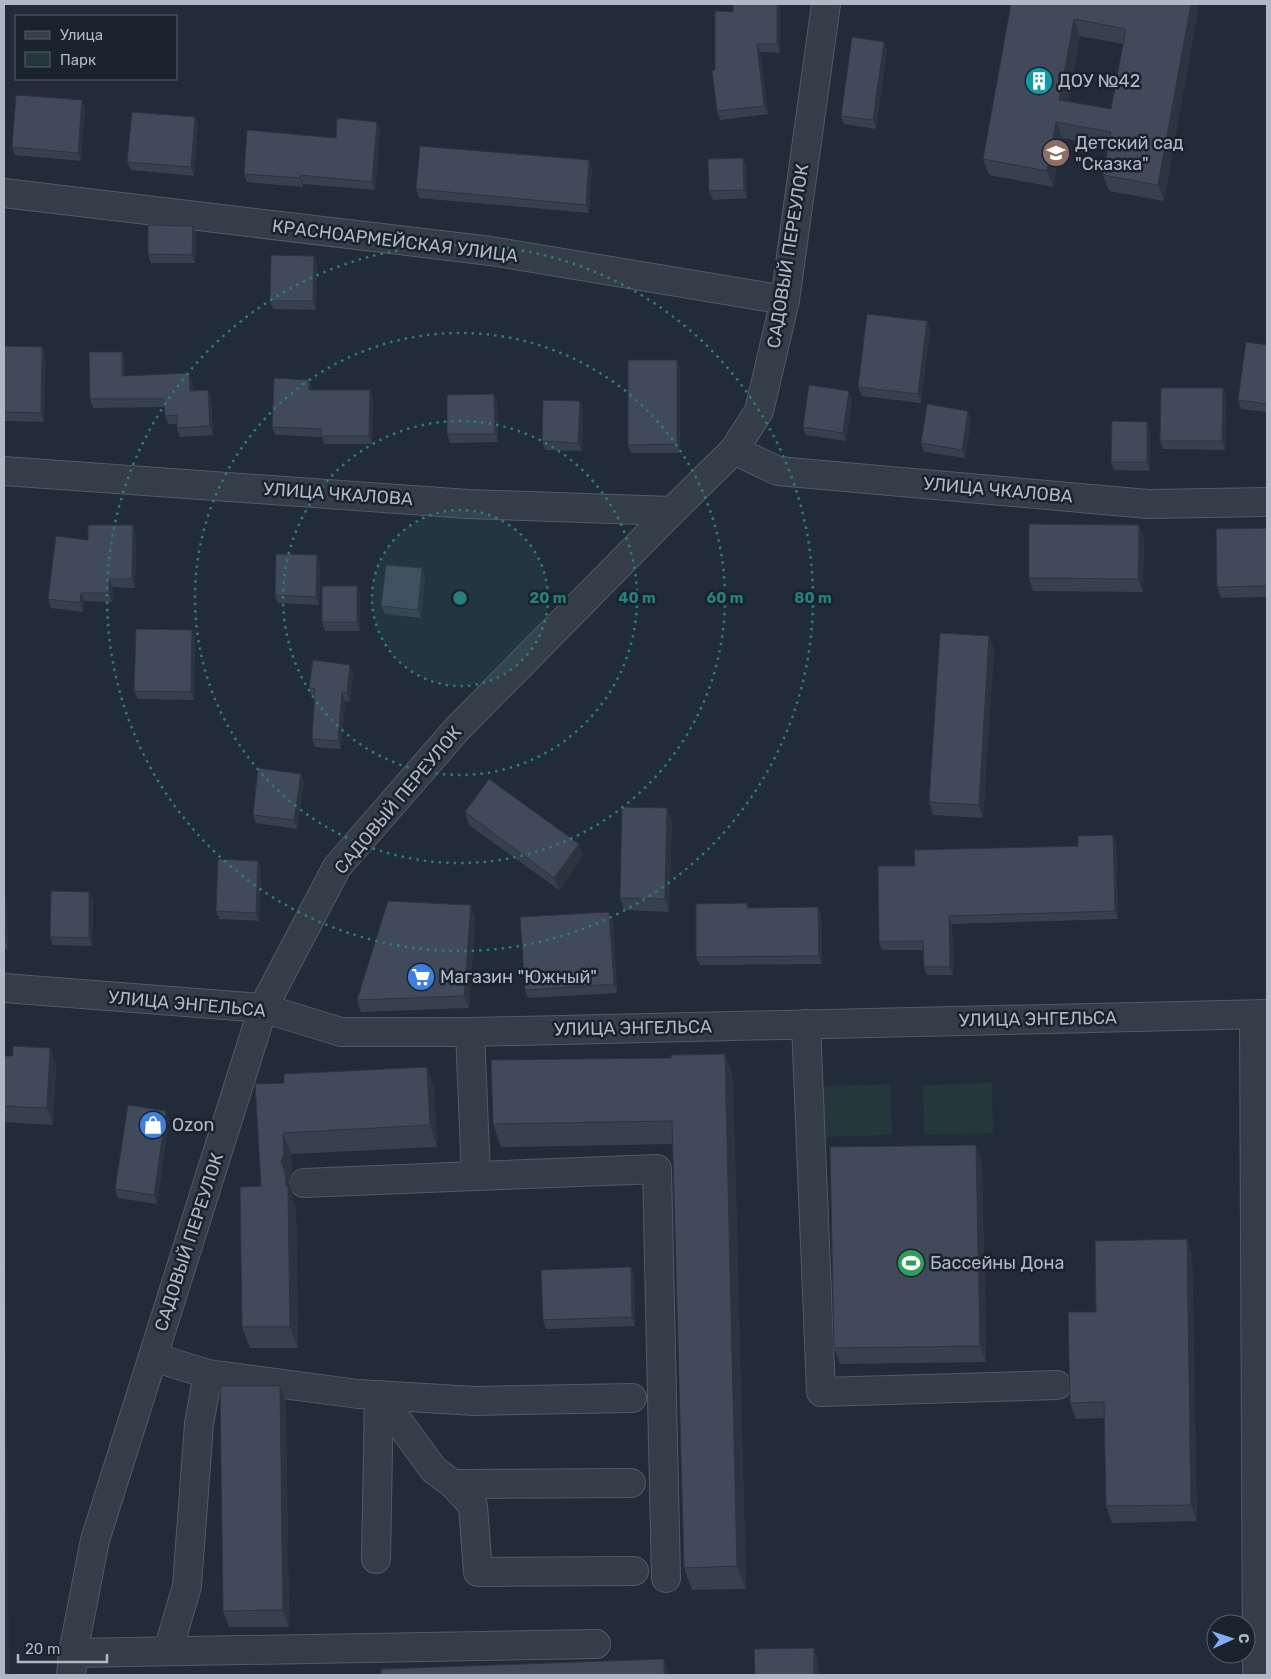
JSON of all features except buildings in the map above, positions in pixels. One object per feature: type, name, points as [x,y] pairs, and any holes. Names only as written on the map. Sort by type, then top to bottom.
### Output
[{"type":"street","name":"САДОВЫЙ ПЕРЕУЛОК","points":[[72,1664],[95,1540],[264,1008],[337,867],[457,729],[734,450],[759,411],[785,300],[826,4]]},
{"type":"street","name":"КРАСНОАРМЕЙСКАЯ УЛИЦА","points":[[4,193],[491,252],[785,300]]},
{"type":"street","name":"УЛИЦА ЧКАЛОВА","points":[[734,450],[778,471],[1148,504],[1267,502]]},
{"type":"street","name":"УЛИЦА ЧКАЛОВА","points":[[4,471],[468,504],[672,511]]},
{"type":"street","name":"УЛИЦА ЭНГЕЛЬСА","points":[[4,988],[264,1008],[342,1032],[470,1032],[1260,1014]]},
{"type":"street","points":[[1257,1675],[1260,1014]]},
{"type":"street","points":[[806,1024],[821,1392],[1056,1385]]},
{"type":"street","points":[[470,1032],[476,1176]]},
{"type":"street","points":[[304,1184],[657,1169],[666,1578]]},
{"type":"street","points":[[153,1356],[208,1374],[358,1394],[475,1401],[632,1398]]},
{"type":"street","points":[[168,1652],[188,1586],[199,1424],[208,1374]]},
{"type":"street","points":[[379,1395],[434,1470],[453,1484],[473,1506],[478,1572],[634,1571]]},
{"type":"street","points":[[376,1558],[379,1395]]},
{"type":"street","points":[[453,1484],[631,1483]]},
{"type":"street","points":[[72,1664],[168,1652],[596,1644]]},
{"type":"green space","points":[[992,1083],[993,1133],[924,1135],[923,1085]]},
{"type":"green space","points":[[891,1084],[892,1135],[823,1137],[821,1086]]},
{"type":"place","name":"ДОУ №42","points":[[1039,81]]},
{"type":"place","name":"Детский сад \"Сказка\"","points":[[1056,153]]},
{"type":"place","name":"Магазин \"Южный\"","points":[[421,977]]},
{"type":"place","name":"Ozon","points":[[153,1125]]},
{"type":"place","name":"Бассейны Дона","points":[[911,1263]]}]
